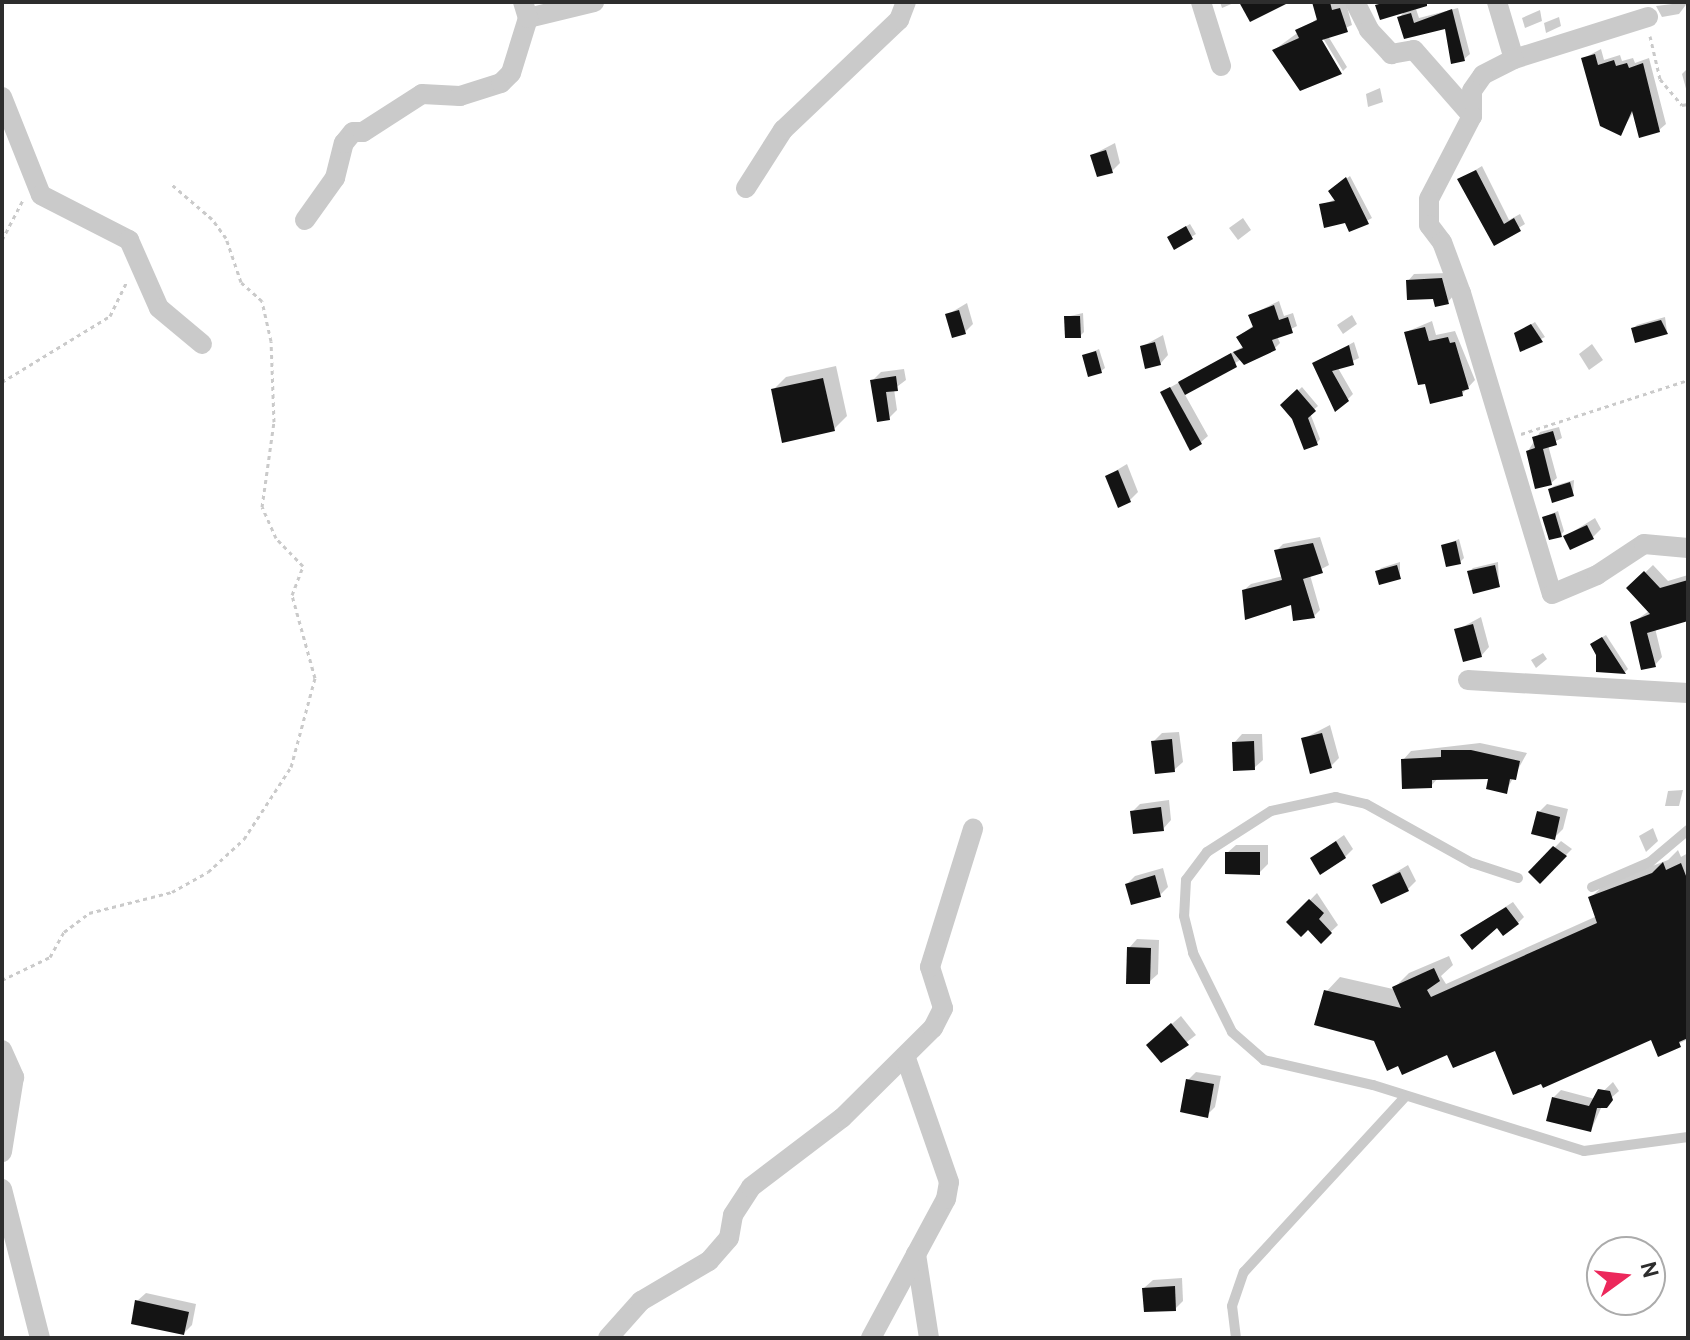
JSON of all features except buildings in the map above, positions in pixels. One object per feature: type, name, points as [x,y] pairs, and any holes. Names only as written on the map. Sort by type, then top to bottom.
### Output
[{"type":"street","points":[[305,220],[335,178],[344,143],[353,132],[363,132],[422,94],[460,96],[501,83],[511,73],[526,10],[594,2]]},
{"type":"street","points":[[746,188],[783,130],[899,20],[906,2]]},
{"type":"street","points":[[1201,2],[1221,66]]},
{"type":"street","points":[[1355,2],[1369,30],[1391,54],[1414,50],[1472,116]]},
{"type":"street","points":[[1497,2],[1514,59]]},
{"type":"street","points":[[1648,17],[1514,59],[1483,75],[1472,91],[1472,116],[1429,199],[1429,225],[1442,242],[1461,293],[1502,440],[1552,594],[1597,575],[1644,544],[1688,548]]},
{"type":"street","points":[[2,97],[41,195],[129,240],[159,308],[202,344]]},
{"type":"street","points":[[1468,680],[1688,693]]},
{"type":"street","points":[[608,1338],[641,1301],[709,1261],[729,1238],[733,1215],[751,1187],[842,1118],[941,1016],[930,967],[973,829]]},
{"type":"street","points":[[2,1050],[14,1077],[2,1152]]},
{"type":"street","points":[[871,1338],[916,1254],[949,1182],[905,1056]]},
{"type":"street","points":[[2,1189],[40,1338]]},
{"type":"street","points":[[916,1254],[929,1338]]},
{"type":"lane","points":[[1518,878],[1472,863],[1366,804],[1336,797],[1271,811],[1207,852],[1186,880],[1184,916],[1193,953],[1232,1032],[1264,1060],[1406,1096],[1584,1151],[1688,1137]]},
{"type":"lane","points":[[1592,887],[1650,862],[1688,830]]},
{"type":"lane","points":[[1236,1338],[1232,1306],[1244,1272],[1406,1096]]},
{"type":"path","points":[[1648,17],[1660,79],[1682,105],[1688,104]]},
{"type":"path","points":[[2,980],[50,957],[64,932],[89,913],[172,892],[208,872],[244,839],[291,767],[315,678],[292,595],[303,566],[276,538],[262,507],[274,422],[271,341],[262,301],[241,282],[226,238],[212,219],[170,183]]},
{"type":"path","points":[[2,240],[18,203],[31,194]]},
{"type":"path","points":[[2,382],[110,316],[130,274]]},
{"type":"path","points":[[1502,440],[1688,380]]}]
